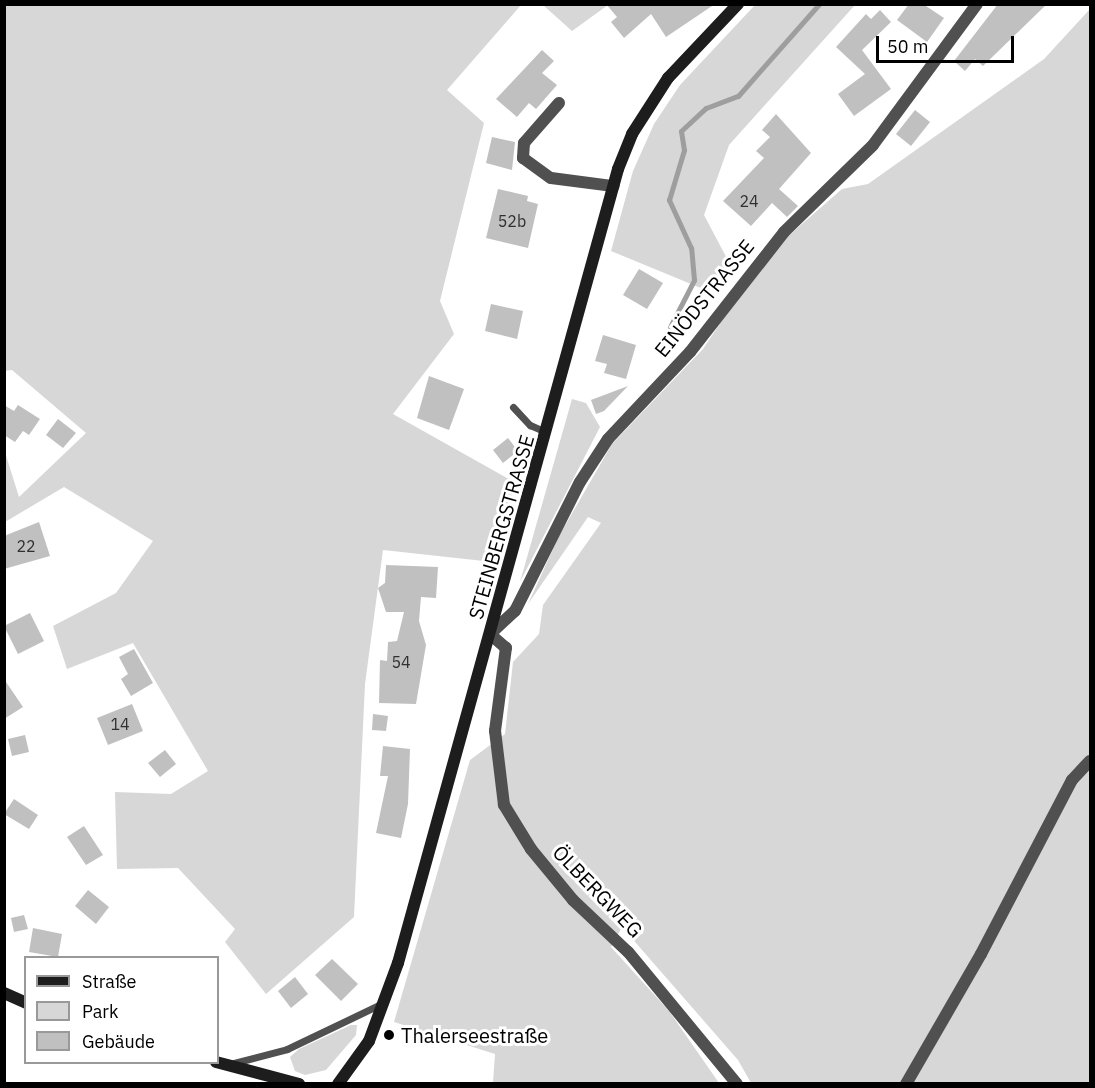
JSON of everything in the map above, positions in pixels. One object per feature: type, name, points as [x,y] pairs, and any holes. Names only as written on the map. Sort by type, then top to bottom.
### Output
[{"type":"main road","name":"STEINBERGSTRASSE","points":[[338,1083],[369,1041],[384,1002],[548,432],[613,186],[647,106],[738,4]]},
{"type":"main road","points":[[4,993],[24,1002]]},
{"type":"main road","points":[[220,1064],[299,1083]]},
{"type":"street","name":"EINÖDSTRASSE","points":[[490,634],[515,611],[580,482],[608,439],[690,352],[755,265],[873,145],[977,4]]},
{"type":"street","points":[[559,103],[524,143],[523,158],[551,178],[613,186]]},
{"type":"street","name":"ÖLBERGWEG","points":[[490,634],[506,648],[495,731],[504,804],[531,849],[566,891],[628,952],[737,1083]]},
{"type":"street","points":[[906,1083],[981,954],[1072,780],[1090,761]]},
{"type":"lane","points":[[513,407],[530,425],[548,432]]},
{"type":"lane","points":[[220,1064],[287,1049],[384,1002]]},
{"type":"green space","points":[[5,5],[521,5],[447,90],[484,123],[440,301],[454,334],[393,414],[516,483],[493,562],[383,550],[365,684],[354,917],[266,994],[225,942],[235,929],[178,868],[117,869],[115,792],[171,794],[208,771],[133,643],[67,669],[53,626],[116,593],[153,541],[64,487],[5,522],[4,449],[19,497],[86,433],[12,370],[5,371]]},
{"type":"green space","points":[[543,5],[608,5],[572,31]]},
{"type":"green space","points":[[755,5],[855,5],[729,145],[704,215],[732,268],[708,291],[611,251],[633,171],[654,124],[680,85]]},
{"type":"green space","points":[[1090,9],[1090,1083],[751,1083],[738,1060],[622,927],[611,947],[669,1011],[719,1083],[493,1083],[495,1054],[394,1022],[470,760],[505,734],[513,662],[539,634],[543,605],[601,523],[588,517],[528,604],[559,536],[612,444],[703,349],[745,286],[786,238],[842,189],[868,184],[1044,59]]},
{"type":"green space","points":[[572,399],[586,403],[600,427],[520,582]]},
{"type":"green space","points":[[351,1025],[357,1025],[356,1035],[326,1070],[305,1075],[295,1071],[290,1057],[299,1049]]},
{"type":"building","points":[[606,4],[715,4],[666,37],[651,14],[624,38],[611,22],[617,17]]},
{"type":"building","points":[[909,4],[923,4],[944,18],[927,42],[897,20]]},
{"type":"building","points":[[998,4],[1047,4],[983,66],[975,59],[965,71],[954,61]]},
{"type":"building","points":[[880,10],[891,22],[862,50],[891,89],[854,116],[838,94],[865,74],[836,47],[866,14],[871,19]]},
{"type":"building","points":[[542,50],[554,61],[542,73],[557,85],[536,109],[529,103],[517,117],[496,99]]},
{"type":"building","points":[[915,110],[930,122],[911,146],[896,134]]},
{"type":"building","points":[[776,114],[811,153],[779,189],[798,206],[787,217],[772,203],[751,226],[723,201],[764,158],[756,151],[770,137],[762,130]]},
{"type":"building","points":[[492,137],[515,142],[512,170],[486,163]]},
{"type":"building","points":[[498,189],[528,196],[527,201],[538,204],[528,248],[486,238]]},
{"type":"building","points":[[639,269],[663,283],[647,309],[623,295]]},
{"type":"building","points":[[491,304],[523,311],[517,339],[485,331]]},
{"type":"building","points":[[603,335],[636,345],[626,379],[604,373],[607,364],[595,361]]},
{"type":"building","points":[[429,376],[464,389],[449,430],[417,418]]},
{"type":"building","points":[[628,386],[604,411],[596,414],[591,400]]},
{"type":"building","points":[[4,405],[14,411],[18,405],[40,419],[29,435],[23,431],[15,442],[4,435]]},
{"type":"building","points":[[58,419],[76,433],[63,448],[46,435]]},
{"type":"building","points":[[508,438],[518,451],[503,463],[493,450]]},
{"type":"building","points":[[39,522],[50,556],[4,569],[4,536]]},
{"type":"building","points":[[386,565],[438,567],[436,598],[421,597],[419,621],[426,645],[416,704],[379,703],[380,660],[387,661],[388,642],[397,641],[404,612],[386,612],[378,588],[385,583]]},
{"type":"building","points":[[30,613],[44,641],[18,654],[4,626]]},
{"type":"building","points":[[134,649],[153,683],[131,696],[121,679],[128,674],[119,657]]},
{"type":"building","points":[[4,679],[23,707],[4,719]]},
{"type":"building","points":[[132,704],[143,731],[108,745],[97,718]]},
{"type":"building","points":[[373,714],[388,716],[386,731],[372,730]]},
{"type":"building","points":[[25,735],[29,752],[12,756],[8,739]]},
{"type":"building","points":[[383,746],[410,749],[408,804],[401,838],[376,833],[388,776],[380,776]]},
{"type":"building","points":[[165,750],[176,764],[160,777],[148,763]]},
{"type":"building","points":[[14,799],[38,815],[29,829],[4,814]]},
{"type":"building","points":[[84,826],[103,855],[86,865],[67,837]]},
{"type":"building","points":[[88,890],[109,907],[96,924],[75,906]]},
{"type":"building","points":[[24,915],[28,929],[14,932],[11,918]]},
{"type":"building","points":[[33,928],[62,934],[58,956],[29,952]]},
{"type":"building","points":[[332,959],[358,984],[341,1001],[315,975]]},
{"type":"building","points":[[295,977],[308,994],[291,1008],[278,991]]},
{"type":"waterway","points":[[670,327],[694,280],[691,248],[669,200],[684,150],[681,131],[706,108],[738,96],[819,4]]},
{"type":"place","name":"Thalerseestraße","points":[[389,1035]]}]
